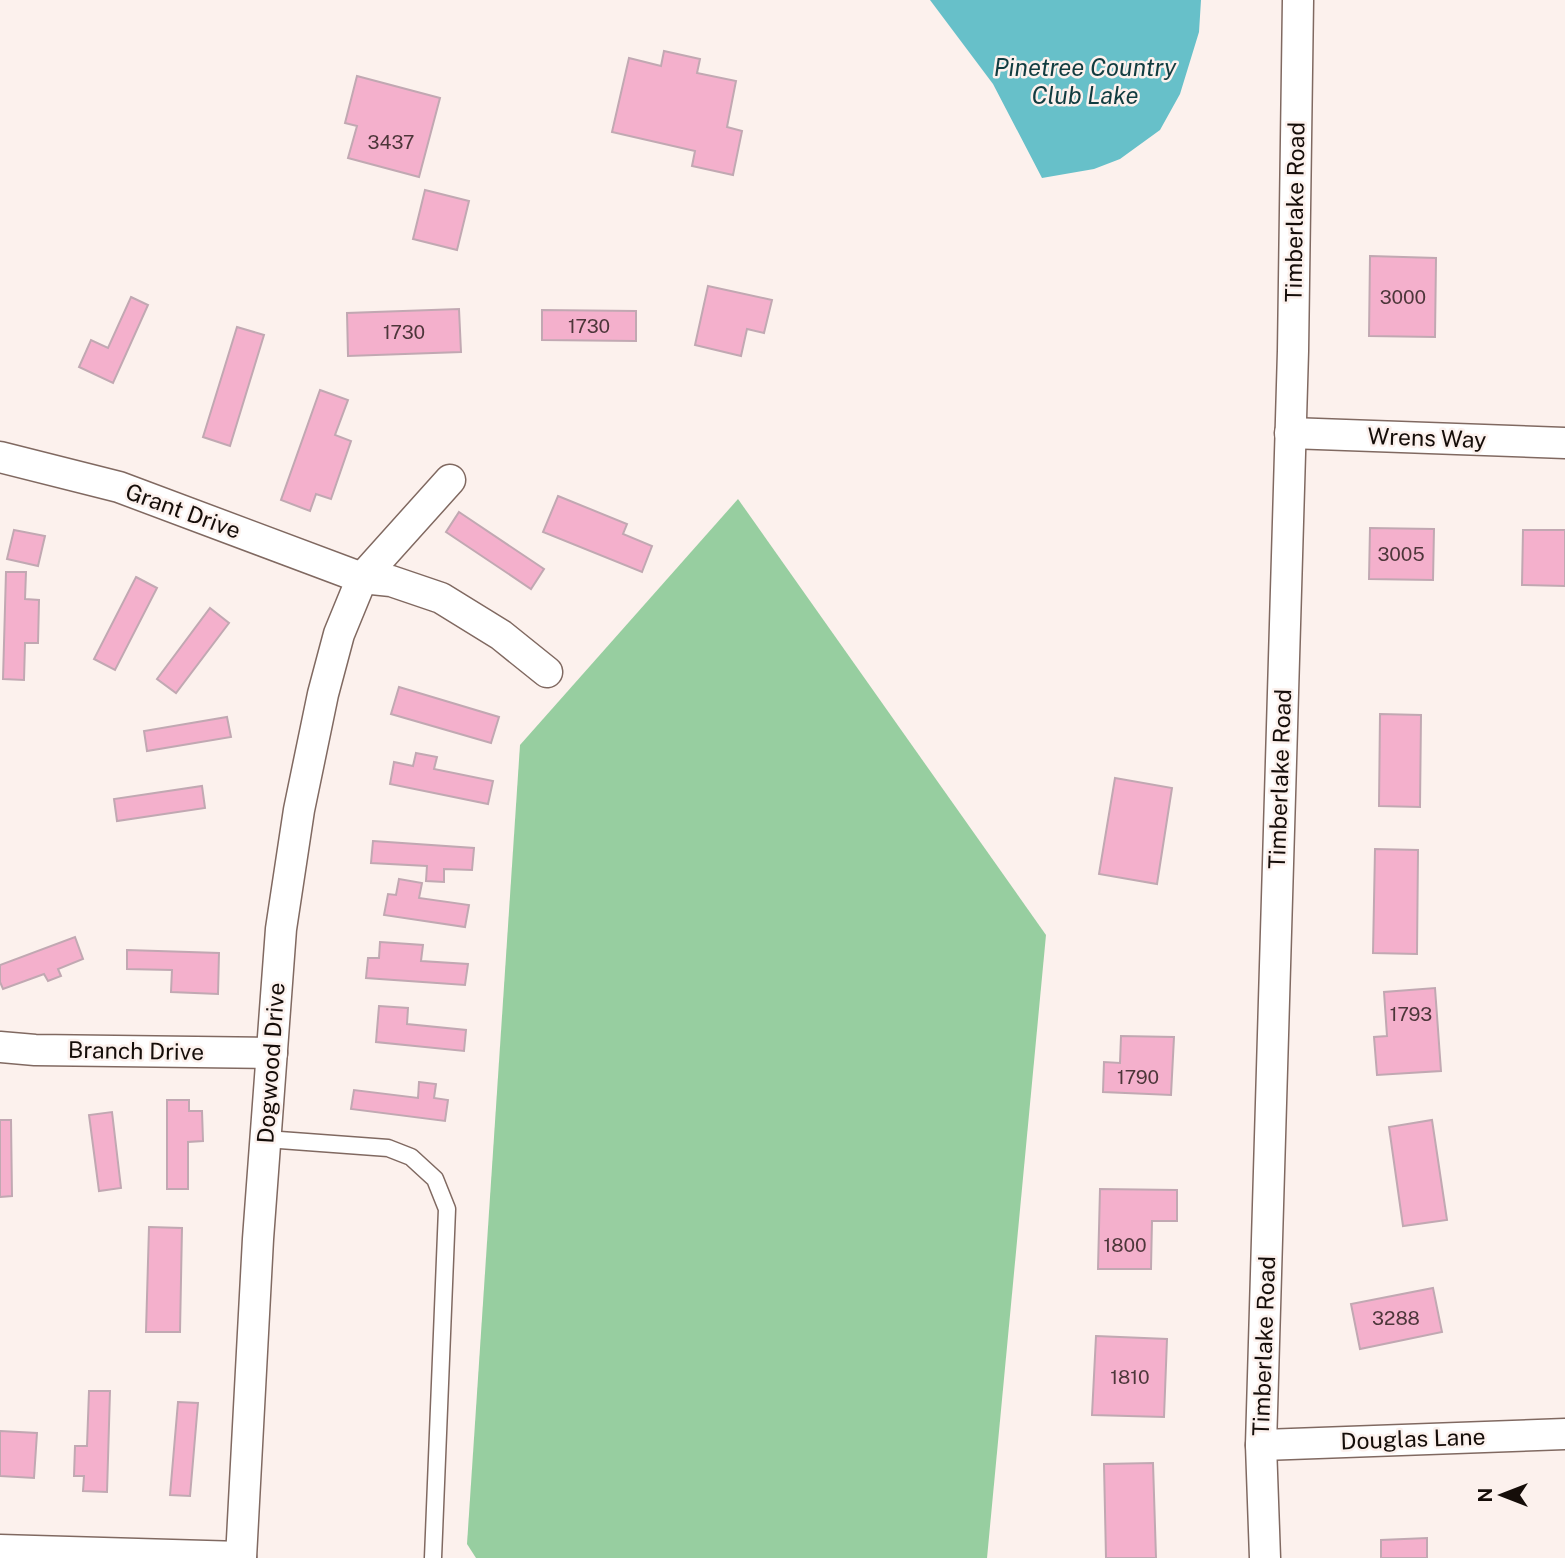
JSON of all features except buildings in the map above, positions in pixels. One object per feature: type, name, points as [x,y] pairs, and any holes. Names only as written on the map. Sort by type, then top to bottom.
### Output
[{"type":"street","name":"Timberlake Road","points":[[1265,1558],[1261,1445],[1290,433],[1298,0]]},
{"type":"street","name":"Wrens Way","points":[[1290,433],[1565,443]]},
{"type":"street","name":"Grant Drive","points":[[0,457],[119,487],[362,578]]},
{"type":"street","name":"Dogwood Drive","points":[[241,1558],[258,1239],[281,929],[299,810],[323,694],[339,634],[362,578],[450,480]]},
{"type":"street","points":[[362,578],[391,581],[441,598],[501,635],[547,672]]},
{"type":"street","name":"Branch Drive","points":[[0,1047],[35,1050],[272,1053]]},
{"type":"street","name":"Douglas Lane","points":[[1261,1445],[1565,1434]]},
{"type":"street","points":[[0,1550],[241,1558]]},
{"type":"lane","points":[[266,1139],[388,1148],[411,1157],[435,1180],[447,1209],[433,1558]]},
{"type":"green space","points":[[738,499],[1046,935],[987,1558],[476,1558],[467,1544],[520,745]]},
{"type":"water","name":"Pinetree Country Club Lake","points":[[930,0],[1201,0],[1199,32],[1180,94],[1160,130],[1120,159],[1094,169],[1042,178],[993,84]]}]
